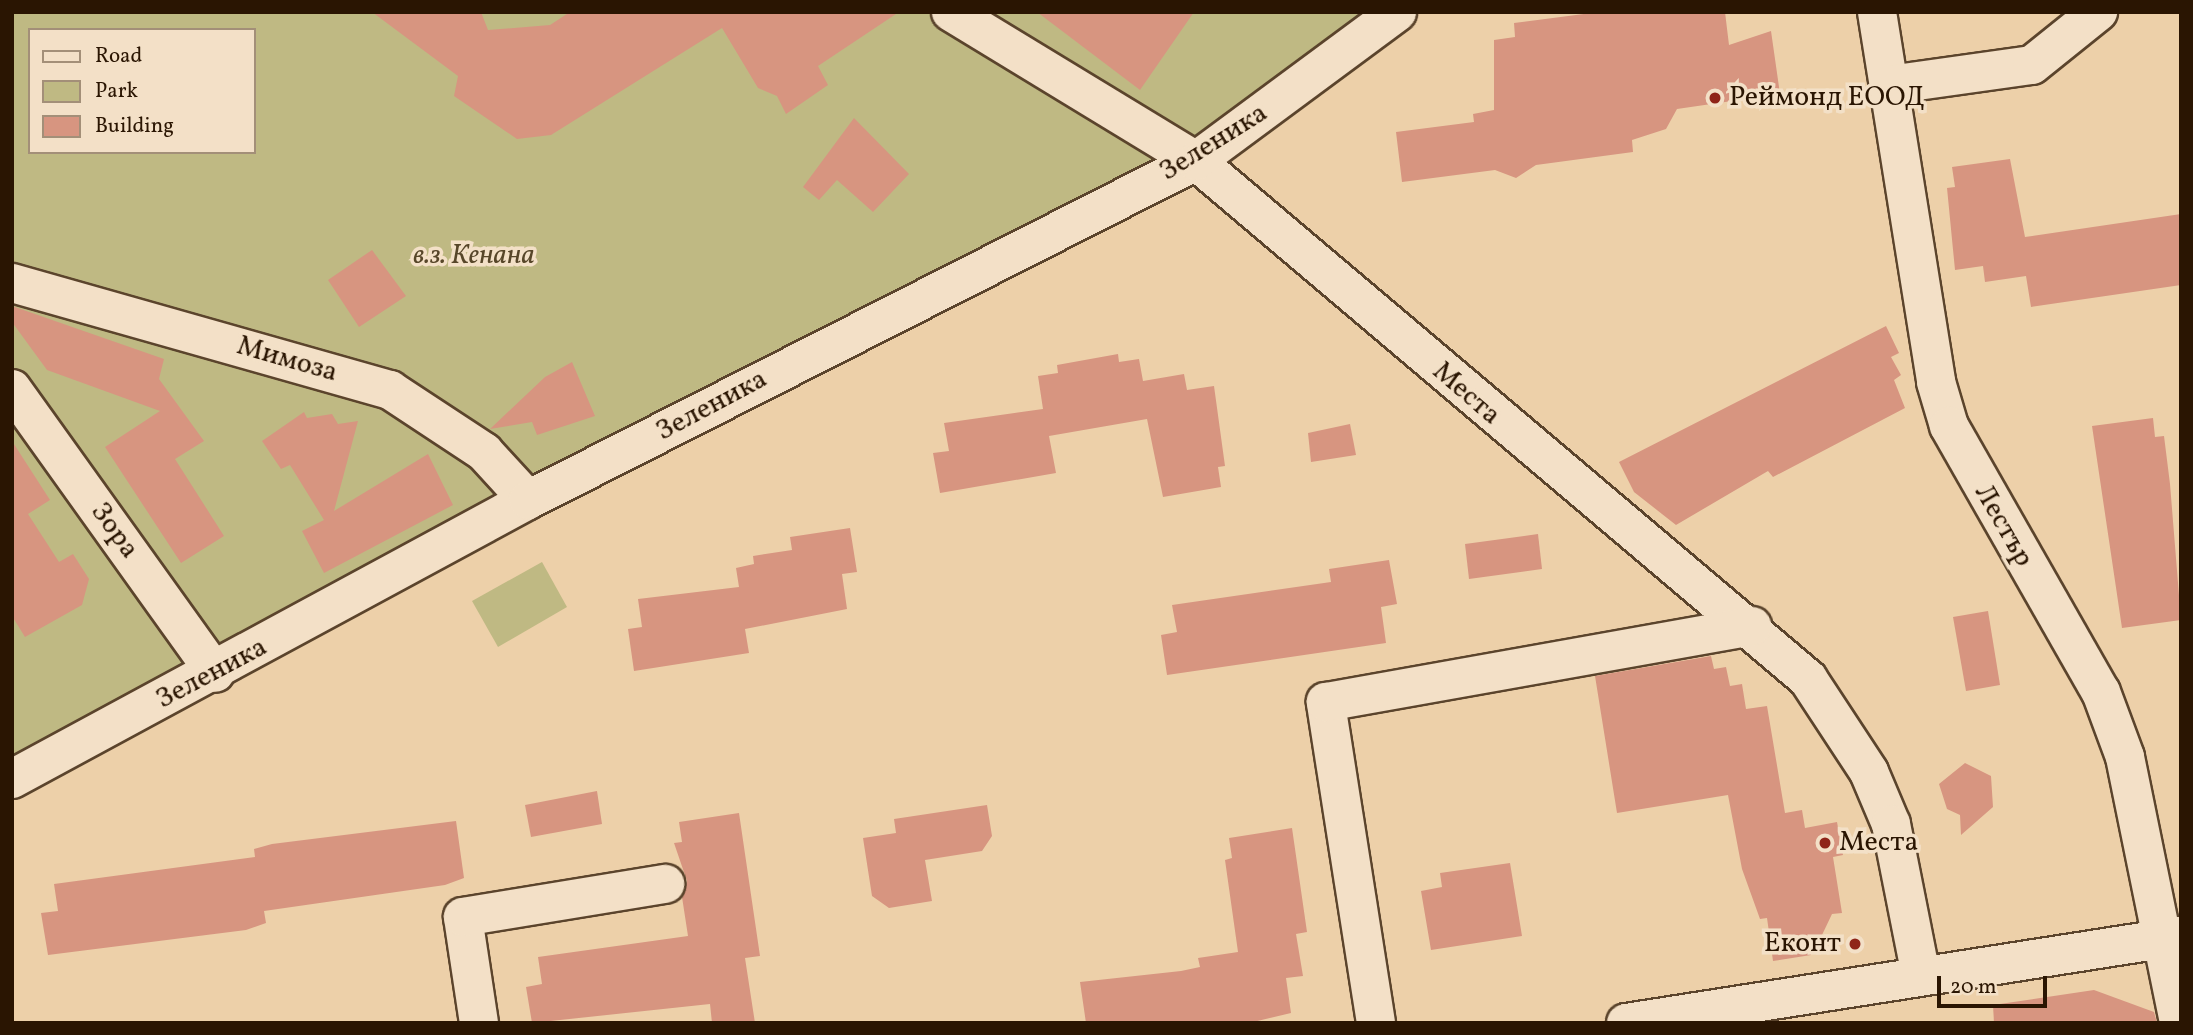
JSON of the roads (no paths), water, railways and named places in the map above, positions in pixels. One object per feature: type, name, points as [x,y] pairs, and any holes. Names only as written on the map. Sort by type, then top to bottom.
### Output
[{"type":"street","name":"Места","points":[[951,12],[1196,161],[1537,455],[1752,626],[1808,679],[1869,772],[1891,824],[1921,976]]},
{"type":"street","name":"Зеленика","points":[[12,779],[215,673],[528,500],[1196,161],[1397,12]]},
{"type":"street","name":"Лестър","points":[[1877,12],[1936,383],[1949,426],[2101,692],[2125,757],[2172,937],[2179,1023]]},
{"type":"street","points":[[1889,85],[2032,65],[2098,12]]},
{"type":"street","name":"Мимоза","points":[[12,282],[390,390],[484,452],[528,500]]},
{"type":"street","name":"Зора","points":[[12,389],[215,673]]},
{"type":"street","points":[[1376,1023],[1326,702],[1752,626]]},
{"type":"street","points":[[479,1023],[463,917],[665,884]]},
{"type":"street","points":[[1626,1023],[2172,937]]},
{"type":"place","name":"Реймонд ЕООД","points":[[1715,98]]},
{"type":"place","name":"Места","points":[[1825,843]]},
{"type":"place","name":"Еконт","points":[[1855,944]]},
{"type":"park label","name":"в.з. Кенана","points":[[474,256]]}]
